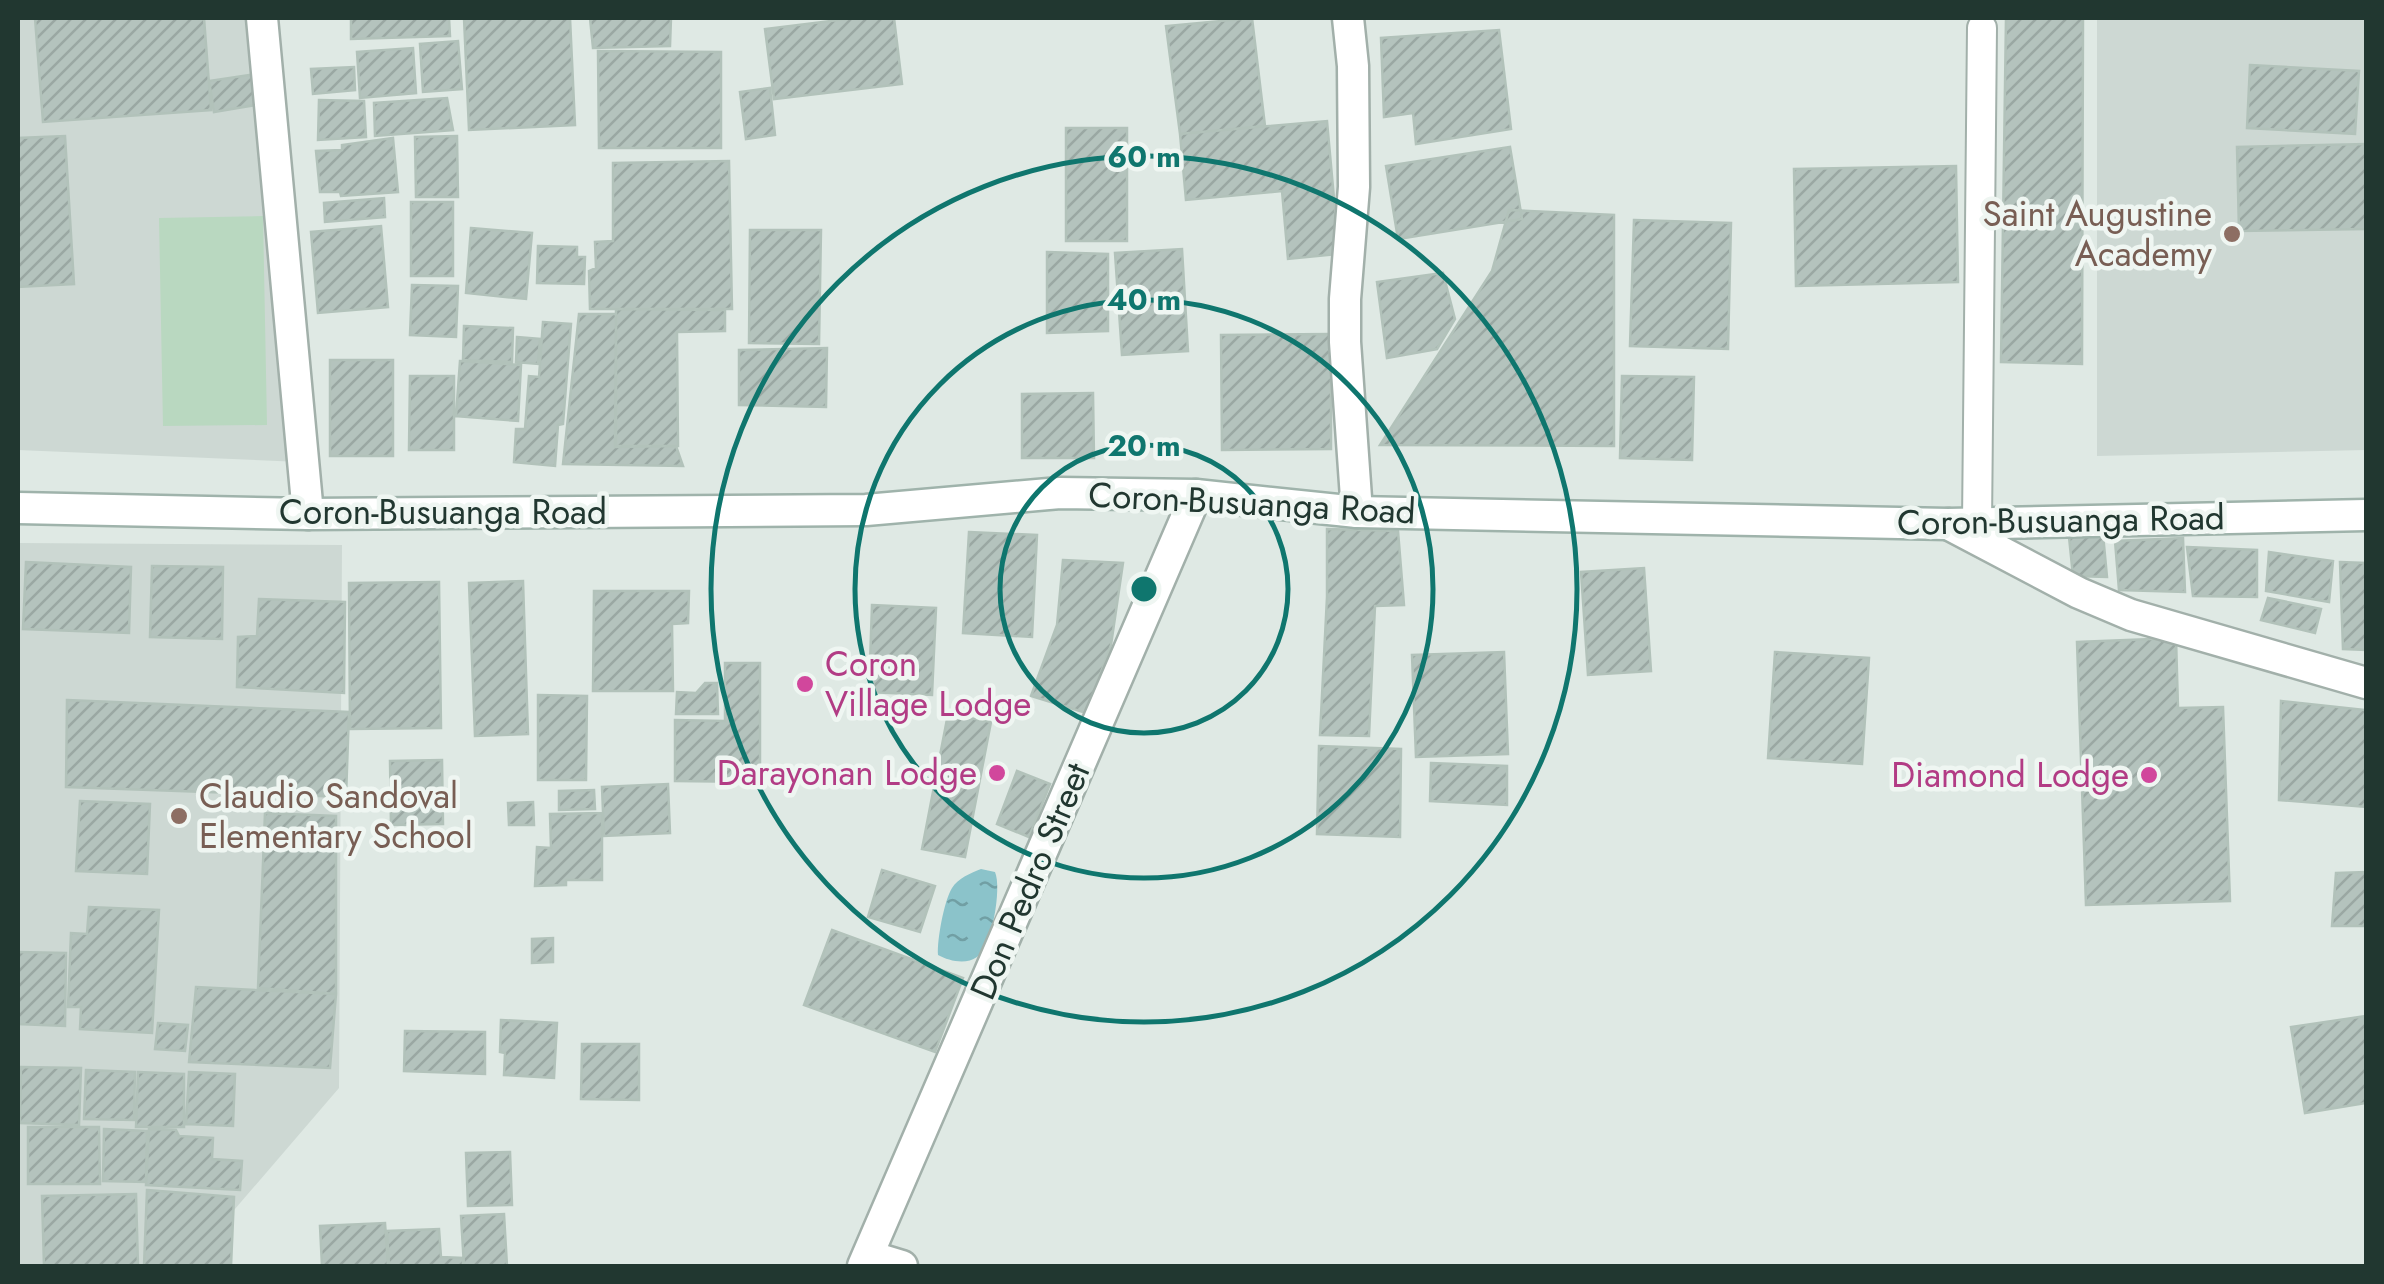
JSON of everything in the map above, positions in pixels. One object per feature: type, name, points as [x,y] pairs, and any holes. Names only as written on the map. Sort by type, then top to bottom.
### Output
[{"type":"main road","points":[[262,18],[308,514]]},
{"type":"main road","points":[[1348,18],[1353,66],[1354,187],[1345,342],[1357,512]]},
{"type":"main road","name":"Coron-Busuanga Road","points":[[18,508],[308,514],[866,510],[1060,493],[1196,495],[1357,512],[1962,524],[2366,515]]},
{"type":"main road","name":"Don Pedro Street","points":[[866,1261],[1196,495]]},
{"type":"main road","points":[[1962,524],[2079,593],[2131,616],[2366,683]]},
{"type":"main road","points":[[866,1261],[902,1266]]},
{"type":"lane","points":[[1962,524],[1982,28]]},
{"type":"shaded area","points":[[18,18],[252,18],[301,462],[18,450]]},
{"type":"shaded area","name":"Saint Augustine Academy","points":[[2097,18],[2366,18],[2366,450],[2097,456]]},
{"type":"shaded area","name":"Claudio Sandoval Elementary School","points":[[18,543],[342,545],[339,1088],[186,1266],[18,1266]]},
{"type":"green space","points":[[263,216],[267,425],[163,426],[159,218]]},
{"type":"water","points":[[981,869],[995,872],[997,880],[987,942],[977,957],[968,961],[942,957],[938,955],[939,940],[949,894],[958,881]]},
{"type":"building","points":[[35,18],[204,18],[211,110],[43,122]]},
{"type":"building","points":[[351,18],[449,18],[450,36],[351,39]]},
{"type":"building","points":[[464,18],[570,18],[575,125],[469,130]]},
{"type":"building","points":[[590,18],[671,18],[670,46],[593,48]]},
{"type":"building","points":[[855,18],[894,18],[902,84],[774,99],[765,29]]},
{"type":"building","points":[[1252,18],[1265,126],[1180,134],[1166,26]]},
{"type":"building","points":[[2006,18],[2083,18],[2082,364],[2001,362]]},
{"type":"building","points":[[1499,30],[1511,129],[1416,144],[1413,113],[1384,117],[1381,38]]},
{"type":"building","points":[[458,41],[462,89],[423,92],[420,44]]},
{"type":"building","points":[[413,48],[416,93],[360,98],[357,52]]},
{"type":"building","points":[[598,51],[721,52],[721,148],[599,148]]},
{"type":"building","points":[[2250,65],[2359,71],[2355,134],[2247,128]]},
{"type":"building","points":[[354,67],[355,90],[313,94],[311,69]]},
{"type":"building","points":[[262,73],[267,103],[214,112],[209,81]]},
{"type":"building","points":[[770,88],[775,135],[746,139],[740,92]]},
{"type":"building","points":[[447,98],[453,130],[375,136],[374,103]]},
{"type":"building","points":[[319,100],[364,101],[366,137],[318,140]]},
{"type":"building","points":[[1327,121],[1339,254],[1288,259],[1282,191],[1186,200],[1180,134]]},
{"type":"building","points":[[1066,128],[1127,128],[1127,241],[1066,241]]},
{"type":"building","points":[[65,136],[74,284],[18,287],[18,138]]},
{"type":"building","points":[[457,136],[458,197],[416,197],[415,137]]},
{"type":"building","points":[[393,138],[398,192],[341,196],[340,192],[320,192],[316,151],[342,150],[342,145]]},
{"type":"building","points":[[2366,144],[2366,229],[2239,231],[2237,147]]},
{"type":"building","points":[[1510,147],[1522,219],[1398,239],[1386,166]]},
{"type":"building","points":[[729,161],[732,309],[590,309],[589,271],[596,268],[595,242],[613,241],[613,163]]},
{"type":"building","points":[[1956,166],[1958,282],[1796,286],[1794,169]]},
{"type":"building","points":[[384,198],[385,217],[325,222],[324,203]]},
{"type":"building","points":[[411,202],[453,202],[453,276],[411,276]]},
{"type":"building","points":[[1509,210],[1614,215],[1614,446],[1380,445],[1492,271]]},
{"type":"building","points":[[1634,220],[1731,223],[1728,349],[1630,346]]},
{"type":"building","points":[[381,226],[388,307],[318,313],[311,232]]},
{"type":"building","points":[[471,228],[532,233],[526,299],[466,293]]},
{"type":"building","points":[[750,230],[821,230],[819,344],[749,343]]},
{"type":"building","points":[[538,246],[577,247],[577,257],[585,257],[584,284],[537,283]]},
{"type":"building","points":[[1182,249],[1188,351],[1122,355],[1115,253]]},
{"type":"building","points":[[1047,252],[1108,254],[1108,331],[1047,333]]},
{"type":"building","points":[[1443,273],[1455,319],[1437,349],[1387,358],[1377,282]]},
{"type":"building","points":[[412,285],[458,286],[456,337],[410,335]]},
{"type":"building","points":[[616,309],[725,310],[725,331],[677,332],[678,446],[616,446]]},
{"type":"building","points":[[579,314],[616,314],[615,447],[676,446],[683,466],[563,464]]},
{"type":"building","points":[[543,322],[571,324],[563,424],[558,425],[555,466],[514,462],[516,429],[525,429],[529,376],[539,377]]},
{"type":"building","points":[[464,326],[513,328],[512,362],[463,360]]},
{"type":"building","points":[[1331,334],[1331,449],[1222,450],[1221,335]]},
{"type":"building","points":[[517,337],[540,339],[538,364],[516,362]]},
{"type":"building","points":[[827,348],[826,407],[739,405],[739,350]]},
{"type":"building","points":[[330,360],[393,360],[393,456],[330,456]]},
{"type":"building","points":[[460,361],[521,365],[518,421],[456,416]]},
{"type":"building","points":[[410,376],[454,376],[454,450],[409,450]]},
{"type":"building","points":[[1622,376],[1694,377],[1692,460],[1620,458]]},
{"type":"building","points":[[1093,393],[1094,458],[1022,458],[1022,394]]},
{"type":"building","points":[[1327,529],[1398,531],[1404,605],[1375,606],[1369,736],[1320,735]]},
{"type":"building","points":[[969,532],[1037,535],[1032,637],[963,633]]},
{"type":"building","points":[[2103,534],[2107,577],[2073,576],[2069,537]]},
{"type":"building","points":[[2183,538],[2185,592],[2119,590],[2115,541]]},
{"type":"building","points":[[2187,547],[2257,550],[2257,597],[2193,596]]},
{"type":"building","points":[[2269,552],[2333,561],[2329,602],[2266,591]]},
{"type":"building","points":[[1063,560],[1123,563],[1111,645],[1086,713],[1031,696],[1057,625]]},
{"type":"building","points":[[26,562],[131,567],[129,633],[23,629]]},
{"type":"building","points":[[2340,562],[2366,563],[2366,650],[2343,649]]},
{"type":"building","points":[[152,566],[223,567],[222,639],[150,637]]},
{"type":"building","points":[[1644,568],[1651,671],[1588,675],[1581,572]]},
{"type":"building","points":[[523,581],[528,734],[475,736],[469,583]]},
{"type":"building","points":[[439,582],[441,728],[350,729],[349,583]]},
{"type":"building","points":[[594,591],[689,591],[688,623],[672,624],[673,691],[593,691]]},
{"type":"building","points":[[2268,598],[2321,609],[2315,633],[2261,620]]},
{"type":"building","points":[[259,599],[345,602],[344,693],[237,687],[238,637],[257,636]]},
{"type":"building","points":[[872,605],[936,608],[932,695],[869,692]]},
{"type":"building","points":[[2176,638],[2178,708],[2223,707],[2230,901],[2086,905],[2077,642]]},
{"type":"building","points":[[1504,652],[1508,754],[1416,757],[1412,655]]},
{"type":"building","points":[[1775,652],[1869,658],[1862,764],[1768,758]]},
{"type":"building","points":[[725,663],[760,663],[760,782],[675,781],[675,720],[725,721]]},
{"type":"building","points":[[705,683],[717,683],[718,714],[676,714],[677,692],[696,693]]},
{"type":"building","points":[[538,695],[587,696],[586,780],[538,780]]},
{"type":"building","points":[[67,700],[349,712],[346,797],[66,787]]},
{"type":"building","points":[[2281,701],[2366,710],[2366,807],[2279,800]]},
{"type":"building","points":[[948,714],[991,722],[965,857],[922,849]]},
{"type":"building","points":[[1319,746],[1401,749],[1400,837],[1317,834]]},
{"type":"building","points":[[442,760],[443,824],[391,825],[390,761]]},
{"type":"building","points":[[1431,763],[1507,766],[1507,805],[1430,801]]},
{"type":"building","points":[[1017,771],[1050,784],[1029,837],[997,824]]},
{"type":"building","points":[[668,784],[670,833],[604,836],[602,787]]},
{"type":"building","points":[[594,790],[595,809],[559,810],[559,791]]},
{"type":"building","points":[[80,801],[150,804],[147,874],[76,871]]},
{"type":"building","points":[[533,802],[534,825],[509,825],[508,803]]},
{"type":"building","points":[[265,813],[336,816],[336,994],[258,988]]},
{"type":"building","points":[[602,813],[602,880],[566,880],[566,885],[535,886],[537,847],[551,848],[550,814]]},
{"type":"building","points":[[882,870],[935,886],[920,932],[868,917]]},
{"type":"building","points":[[2366,872],[2366,926],[2332,926],[2336,873]]},
{"type":"building","points":[[89,907],[159,910],[152,1033],[80,1029],[81,1007],[68,1007],[71,933],[87,934]]},
{"type":"building","points":[[832,930],[963,978],[935,1052],[804,1005]]},
{"type":"building","points":[[553,938],[553,962],[532,963],[532,939]]},
{"type":"building","points":[[18,952],[66,953],[65,1026],[18,1024]]},
{"type":"building","points":[[196,987],[336,994],[330,1068],[189,1062]]},
{"type":"building","points":[[2366,1016],[2366,1103],[2305,1113],[2291,1027]]},
{"type":"building","points":[[501,1020],[557,1023],[554,1078],[504,1075]]},
{"type":"building","points":[[158,1023],[188,1025],[185,1051],[155,1049]]},
{"type":"building","points":[[405,1031],[485,1032],[485,1074],[404,1071]]},
{"type":"building","points":[[582,1044],[639,1044],[639,1100],[581,1099]]},
{"type":"building","points":[[21,1067],[81,1068],[79,1125],[20,1123]]},
{"type":"building","points":[[86,1070],[135,1072],[134,1120],[84,1119]]},
{"type":"building","points":[[138,1072],[184,1074],[184,1127],[136,1127]]},
{"type":"building","points":[[189,1072],[235,1074],[233,1126],[186,1124]]},
{"type":"building","points":[[28,1127],[99,1127],[100,1184],[28,1184]]},
{"type":"building","points":[[104,1129],[147,1131],[146,1182],[103,1181]]},
{"type":"building","points":[[149,1129],[213,1138],[212,1159],[242,1161],[240,1190],[146,1185]]},
{"type":"building","points":[[510,1152],[512,1205],[468,1206],[466,1153]]},
{"type":"building","points":[[147,1190],[234,1197],[231,1266],[144,1266]]},
{"type":"building","points":[[136,1194],[138,1266],[44,1266],[42,1196]]},
{"type":"building","points":[[504,1214],[507,1266],[464,1266],[461,1216]]},
{"type":"building","points":[[385,1223],[388,1266],[322,1266],[320,1226]]},
{"type":"building","points":[[439,1229],[441,1257],[463,1258],[463,1266],[389,1266],[387,1231]]},
{"type":"place","name":"Saint Augustine Academy","points":[[2232,234]]},
{"type":"place","name":"Coron Village Lodge","points":[[805,684]]},
{"type":"place","name":"Darayonan Lodge","points":[[997,773]]},
{"type":"place","name":"Diamond Lodge","points":[[2149,775]]},
{"type":"place","name":"Claudio Sandoval Elementary School","points":[[179,816]]}]
